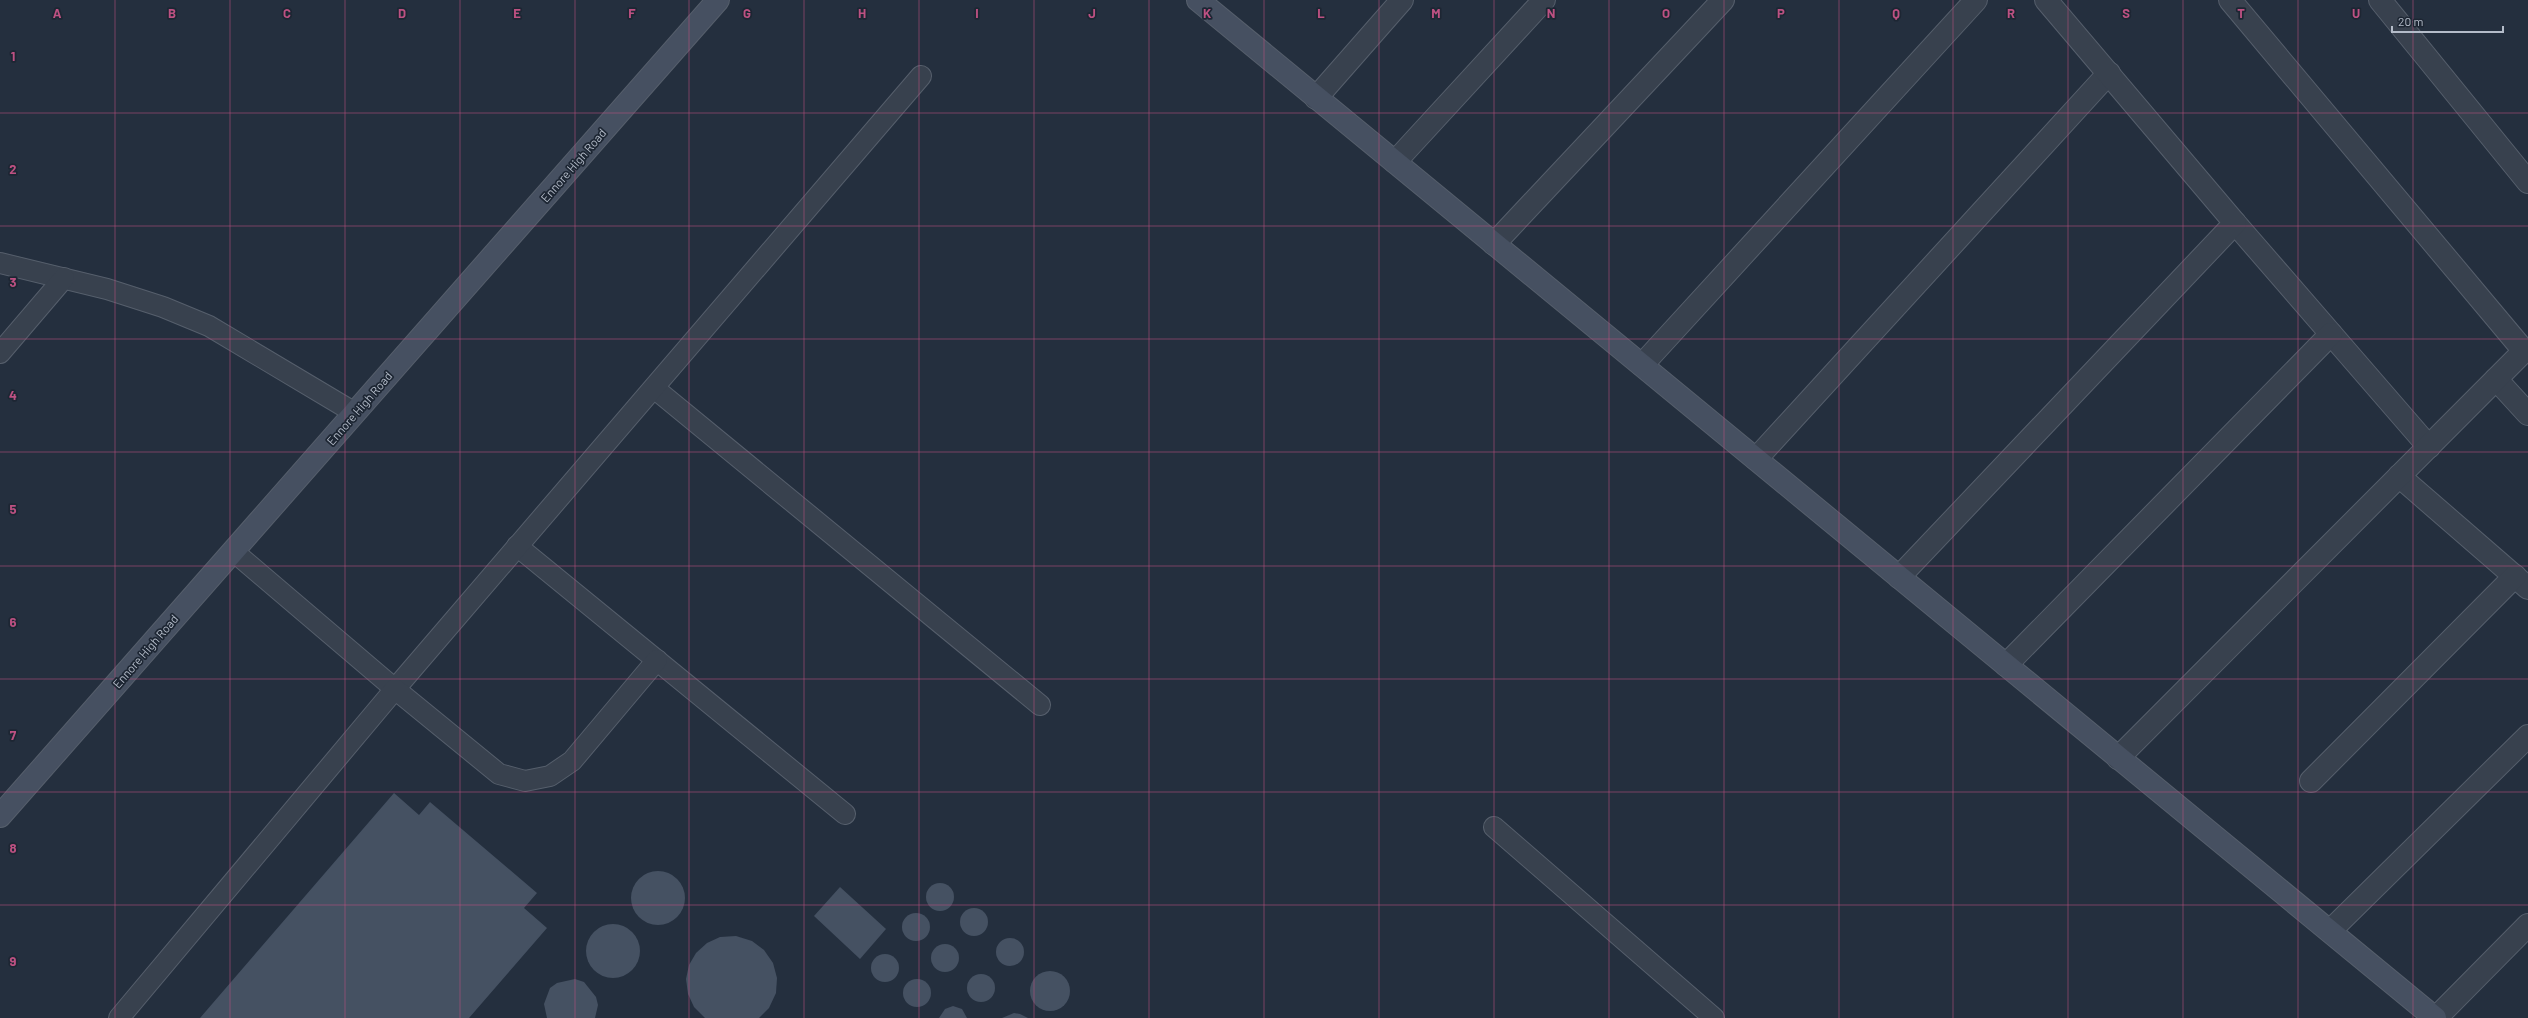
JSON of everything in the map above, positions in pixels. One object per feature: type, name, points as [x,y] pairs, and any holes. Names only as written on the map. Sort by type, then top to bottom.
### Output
[{"type":"street","name":"Ennore High Road","points":[[0,816],[718,0]]},
{"type":"street","points":[[1198,0],[2436,1018],[2528,925]]},
{"type":"street","points":[[1316,98],[1402,0]]},
{"type":"street","points":[[1395,162],[1544,0]]},
{"type":"street","points":[[1494,244],[1723,0]]},
{"type":"street","points":[[1642,364],[1976,0]]},
{"type":"street","points":[[2046,0],[2235,223],[2429,447]]},
{"type":"street","points":[[2118,758],[2526,349],[2230,0]]},
{"type":"street","points":[[2380,0],[2528,182]]},
{"type":"street","points":[[1756,459],[2109,73]]},
{"type":"street","points":[[1899,577],[2235,223]]},
{"type":"street","points":[[2006,665],[2331,334]]},
{"type":"street","points":[[2496,379],[2528,414]]},
{"type":"street","points":[[2311,781],[2521,582],[2399,476]]},
{"type":"street","points":[[2330,932],[2528,736]]},
{"type":"lane","points":[[119,1018],[395,689],[921,76]]},
{"type":"lane","points":[[0,263],[107,289],[163,306],[209,326],[355,413]]},
{"type":"lane","points":[[0,353],[64,278]]},
{"type":"lane","points":[[654,388],[1040,705]]},
{"type":"lane","points":[[518,546],[844,814]]},
{"type":"lane","points":[[233,551],[395,689],[499,774],[525,781],[550,776],[572,761],[657,660]]},
{"type":"lane","points":[[1494,826],[1714,1018]]},
{"type":"building","points":[[394,793],[419,815],[430,802],[537,893],[524,908],[547,928],[469,1018],[200,1018]]},
{"type":"building","points":[[658,871],[668,873],[677,879],[683,888],[685,898],[683,908],[677,917],[668,923],[658,925],[648,923],[639,917],[633,908],[631,898],[633,888],[639,879],[648,873]]},
{"type":"building","points":[[940,883],[950,887],[954,897],[950,907],[940,911],[930,907],[926,897],[930,887]]},
{"type":"building","points":[[840,887],[886,929],[860,959],[814,916]]},
{"type":"building","points":[[974,908],[984,912],[988,922],[984,932],[974,936],[964,932],[960,922],[964,912]]},
{"type":"building","points":[[916,913],[926,917],[930,927],[926,937],[916,941],[906,937],[902,927],[906,917]]},
{"type":"building","points":[[613,924],[623,926],[632,932],[638,941],[640,951],[638,961],[632,970],[623,976],[613,978],[603,976],[594,970],[588,961],[586,951],[588,941],[594,932],[603,926]]},
{"type":"building","points":[[736,936],[752,941],[764,950],[773,963],[777,978],[776,993],[769,1008],[759,1018],[705,1018],[694,1007],[688,994],[686,979],[689,965],[696,953],[707,943],[720,937]]},
{"type":"building","points":[[1010,938],[1020,942],[1024,952],[1020,962],[1010,966],[1000,962],[996,952],[1000,942]]},
{"type":"building","points":[[945,944],[955,948],[959,958],[955,968],[945,972],[935,968],[931,958],[935,948]]},
{"type":"building","points":[[885,954],[895,958],[899,968],[895,978],[885,982],[875,978],[871,968],[875,958]]},
{"type":"building","points":[[1054,971],[1061,974],[1067,980],[1070,991],[1069,999],[1061,1008],[1054,1011],[1046,1011],[1039,1008],[1031,999],[1030,987],[1033,980],[1042,972]]},
{"type":"building","points":[[981,974],[991,978],[995,988],[991,998],[981,1002],[971,998],[967,988],[971,978]]},
{"type":"building","points":[[575,979],[584,982],[596,997],[598,1005],[595,1018],[547,1018],[544,1004],[550,988],[557,983]]},
{"type":"building","points":[[917,979],[927,983],[931,993],[927,1003],[917,1007],[907,1003],[903,993],[907,983]]},
{"type":"building","points":[[953,1006],[962,1009],[967,1018],[939,1018],[945,1009]]},
{"type":"building","points":[[1014,1013],[1020,1014],[1028,1018],[1002,1018]]}]
